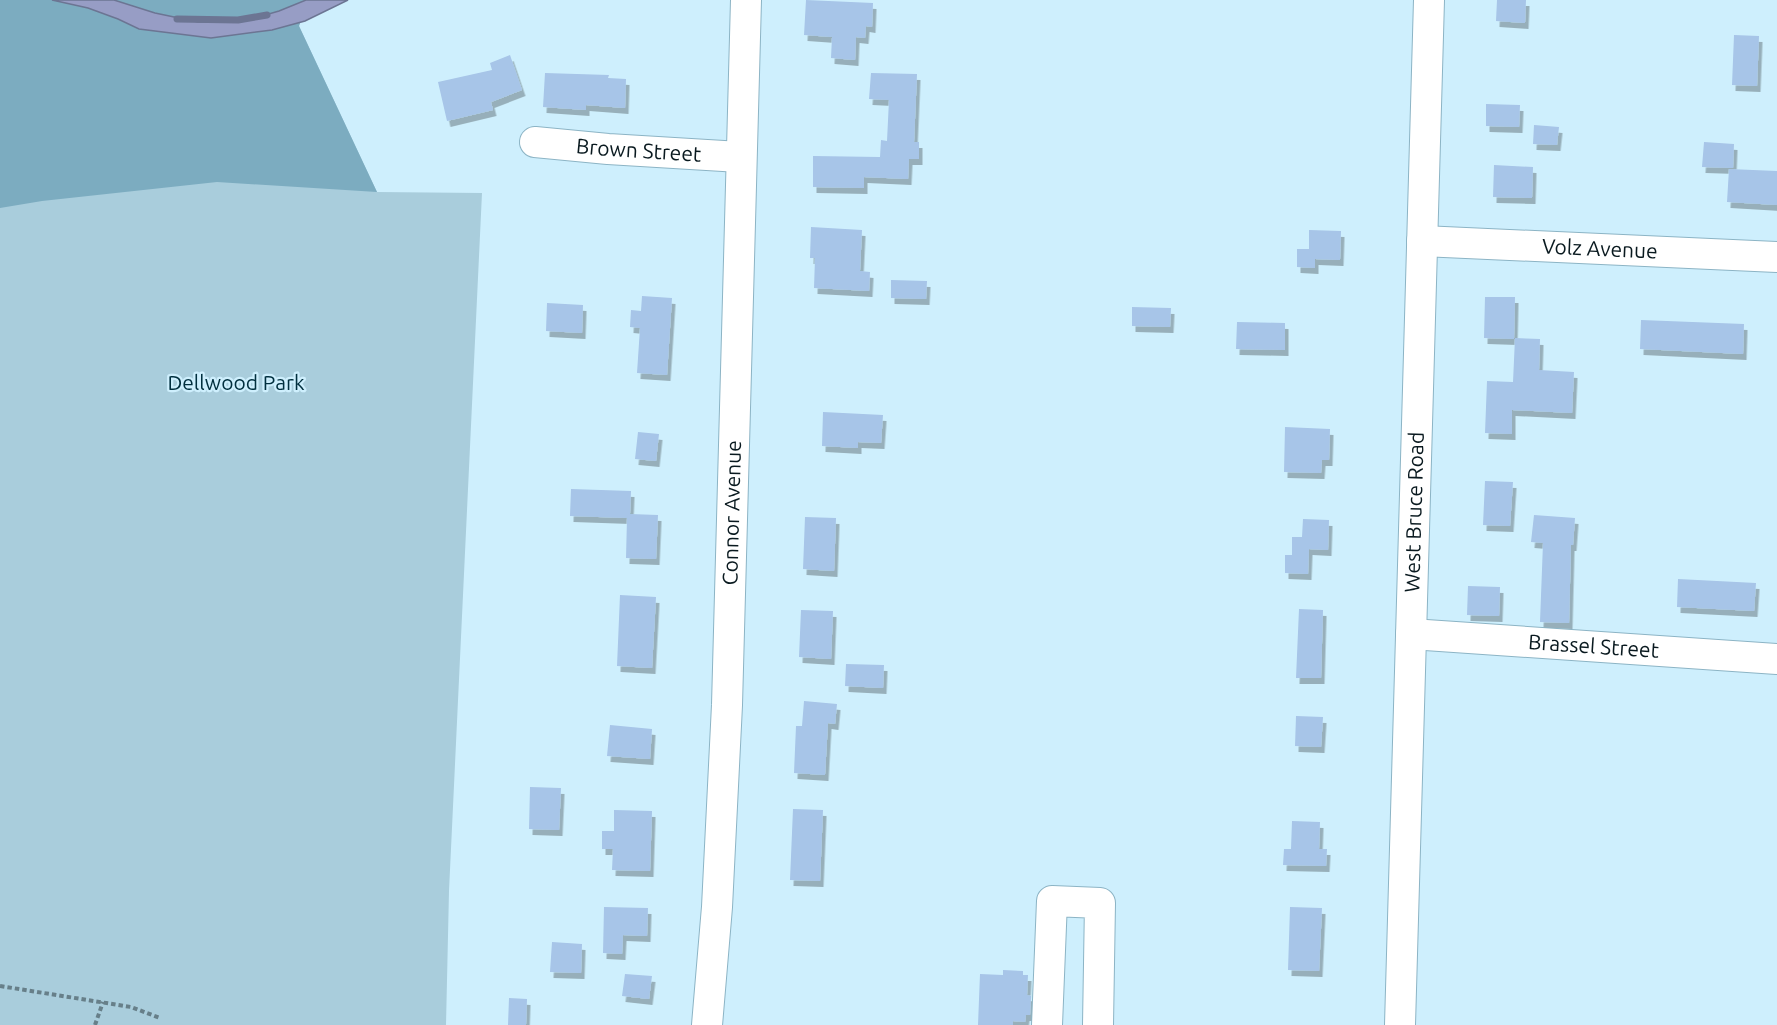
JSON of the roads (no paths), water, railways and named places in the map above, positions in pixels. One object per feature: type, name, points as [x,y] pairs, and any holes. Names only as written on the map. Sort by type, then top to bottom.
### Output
[{"type":"street","name":"Connor Avenue","points":[[707,1025],[717,907],[727,705],[746,0]]},
{"type":"street","name":"West Bruce Road","points":[[1400,1025],[1429,0]]},
{"type":"street","name":"Brown Street","points":[[535,142],[740,157]]},
{"type":"street","name":"Volz Avenue","points":[[1422,241],[1777,257]]},
{"type":"street","name":"Brassel Street","points":[[1411,634],[1777,658]]},
{"type":"street","points":[[1047,1025],[1052,901],[1100,903],[1098,1025]]},
{"type":"waterway","points":[[177,19],[238,20],[267,15]]},
{"type":"park label","name":"Dellwood Park","points":[[236,383]]}]
